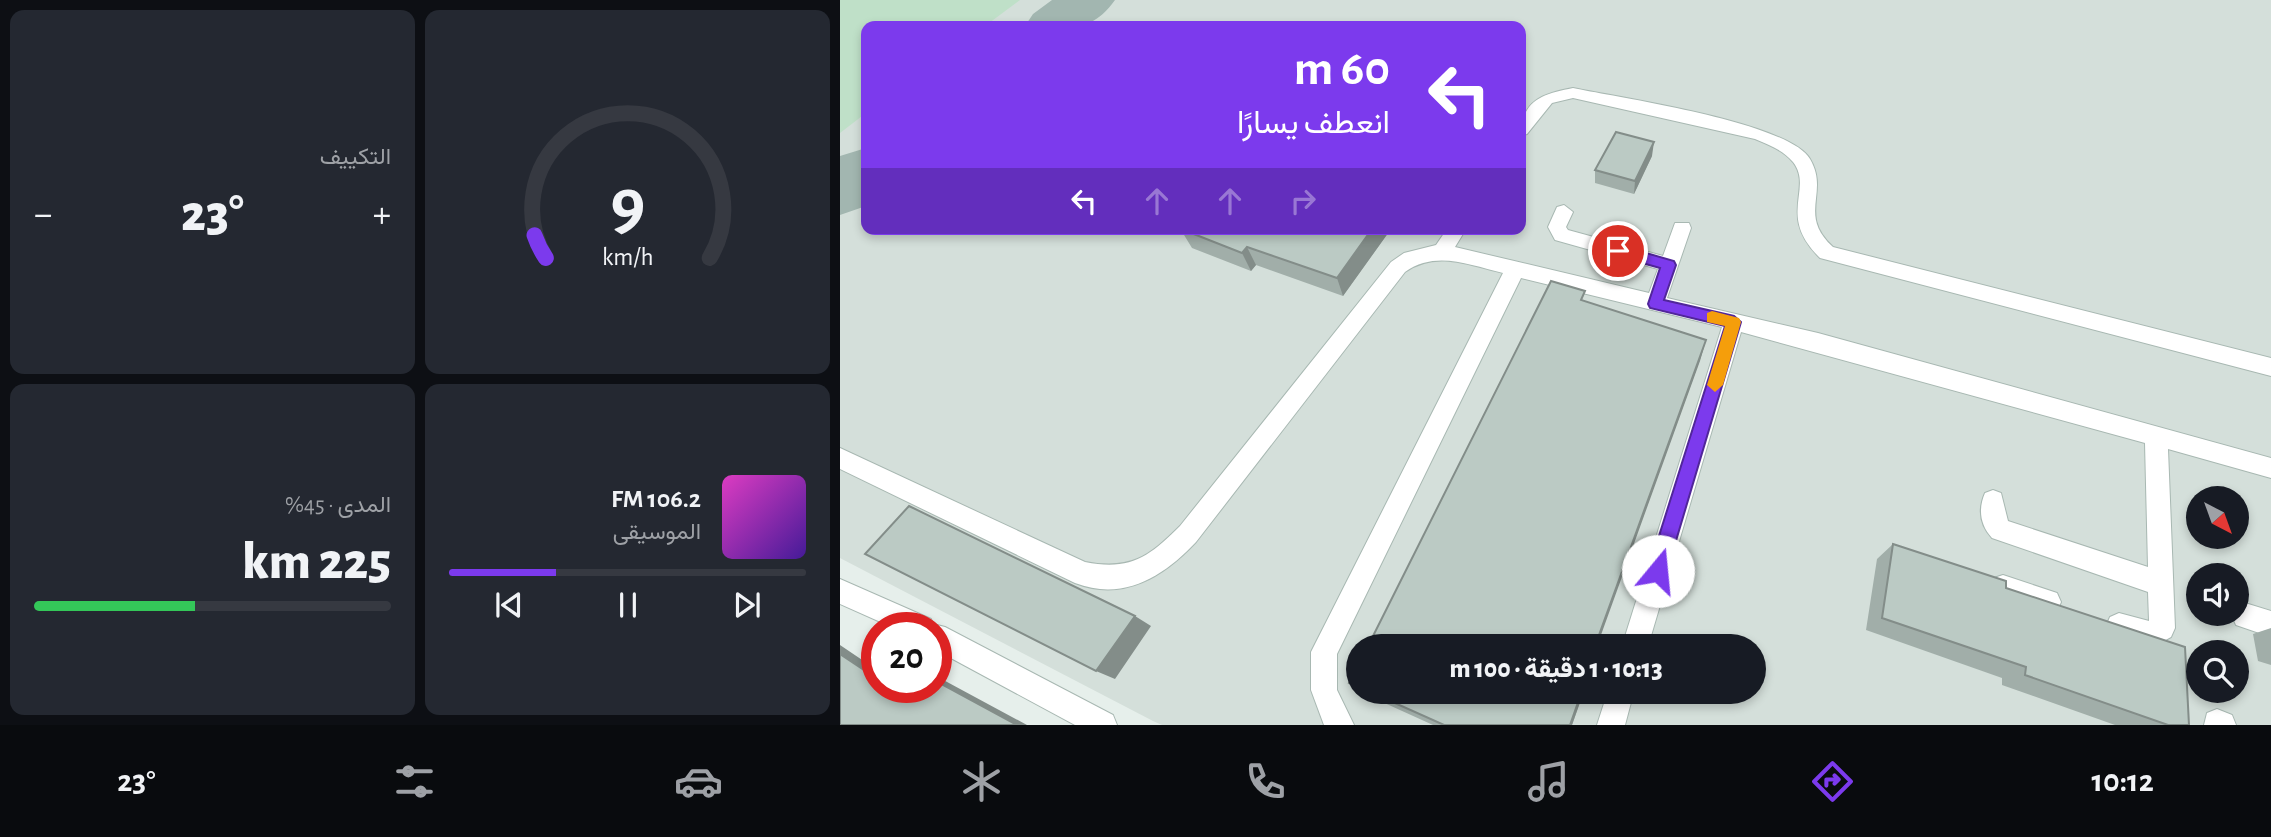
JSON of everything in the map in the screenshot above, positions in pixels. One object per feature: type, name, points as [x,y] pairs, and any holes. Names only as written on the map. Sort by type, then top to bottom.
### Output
[{"type":"street","points":[[1526,124],[1546,99],[1573,93],[1760,134],[1787,146],[1805,165],[1809,180],[1806,234],[1827,253],[2271,368]]},
{"type":"street","points":[[1564,212],[1557,227],[1562,235],[1669,265]]},
{"type":"street","points":[[1655,304],[1682,228]]},
{"type":"street","points":[[1442,251],[1453,235]]},
{"type":"street","points":[[840,458],[1084,575],[1104,580],[1127,577],[1151,568],[1188,534],[1398,267],[1419,256],[1442,251],[1818,342],[2271,468]]},
{"type":"street","points":[[1340,725],[1328,709],[1321,681],[1324,652],[1515,269]]},
{"type":"street","points":[[1639,634],[1734,322]]},
{"type":"street","points":[[2092,617],[2143,634],[2158,633],[2163,622],[2156,436]]},
{"type":"street","points":[[1993,500],[1993,522],[2000,530],[2161,584]]},
{"type":"street","points":[[2003,587],[2067,608]]},
{"type":"street","points":[[840,591],[887,612]]},
{"type":"street","points":[[2249,617],[2271,624]]},
{"type":"street","points":[[952,645],[1103,725]]},
{"type":"street","points":[[1611,725],[1617,704]]},
{"type":"shaded area","points":[[840,0],[2271,0],[2271,725],[1162,725],[952,616],[952,612],[944,612],[840,558]]},
{"type":"green space","points":[[840,0],[1020,0],[992,21],[861,21],[861,117],[840,133]]},
{"type":"building","points":[[1616,132],[1654,142],[1635,181],[1595,170]]},
{"type":"building","points":[[1196,235],[1368,235],[1337,278],[1247,247],[1242,253]]},
{"type":"building","points":[[1551,281],[1585,291],[1581,300],[1706,340],[1599,634],[1374,634]]},
{"type":"building","points":[[909,506],[1135,616],[1096,671],[865,554]]},
{"type":"building","points":[[1893,544],[2006,581],[2006,588],[2185,647],[2189,725],[2168,725],[2025,675],[2026,667],[1882,618]]},
{"type":"building","points":[[840,654],[861,668],[861,703],[952,703],[952,690],[1017,725],[840,725]]},
{"type":"building","points":[[1397,704],[1577,704],[1570,725],[1444,725]]},
{"type":"taxiway","points":[[1060,21],[1087,0]]},
{"type":"taxiway","points":[[840,191],[861,175]]},
{"type":"slow traffic","points":[[1712,317],[1734,322],[1715,385]]},
{"type":"route","points":[[1618,251],[1669,265],[1655,304],[1734,322],[1658,571]]}]
